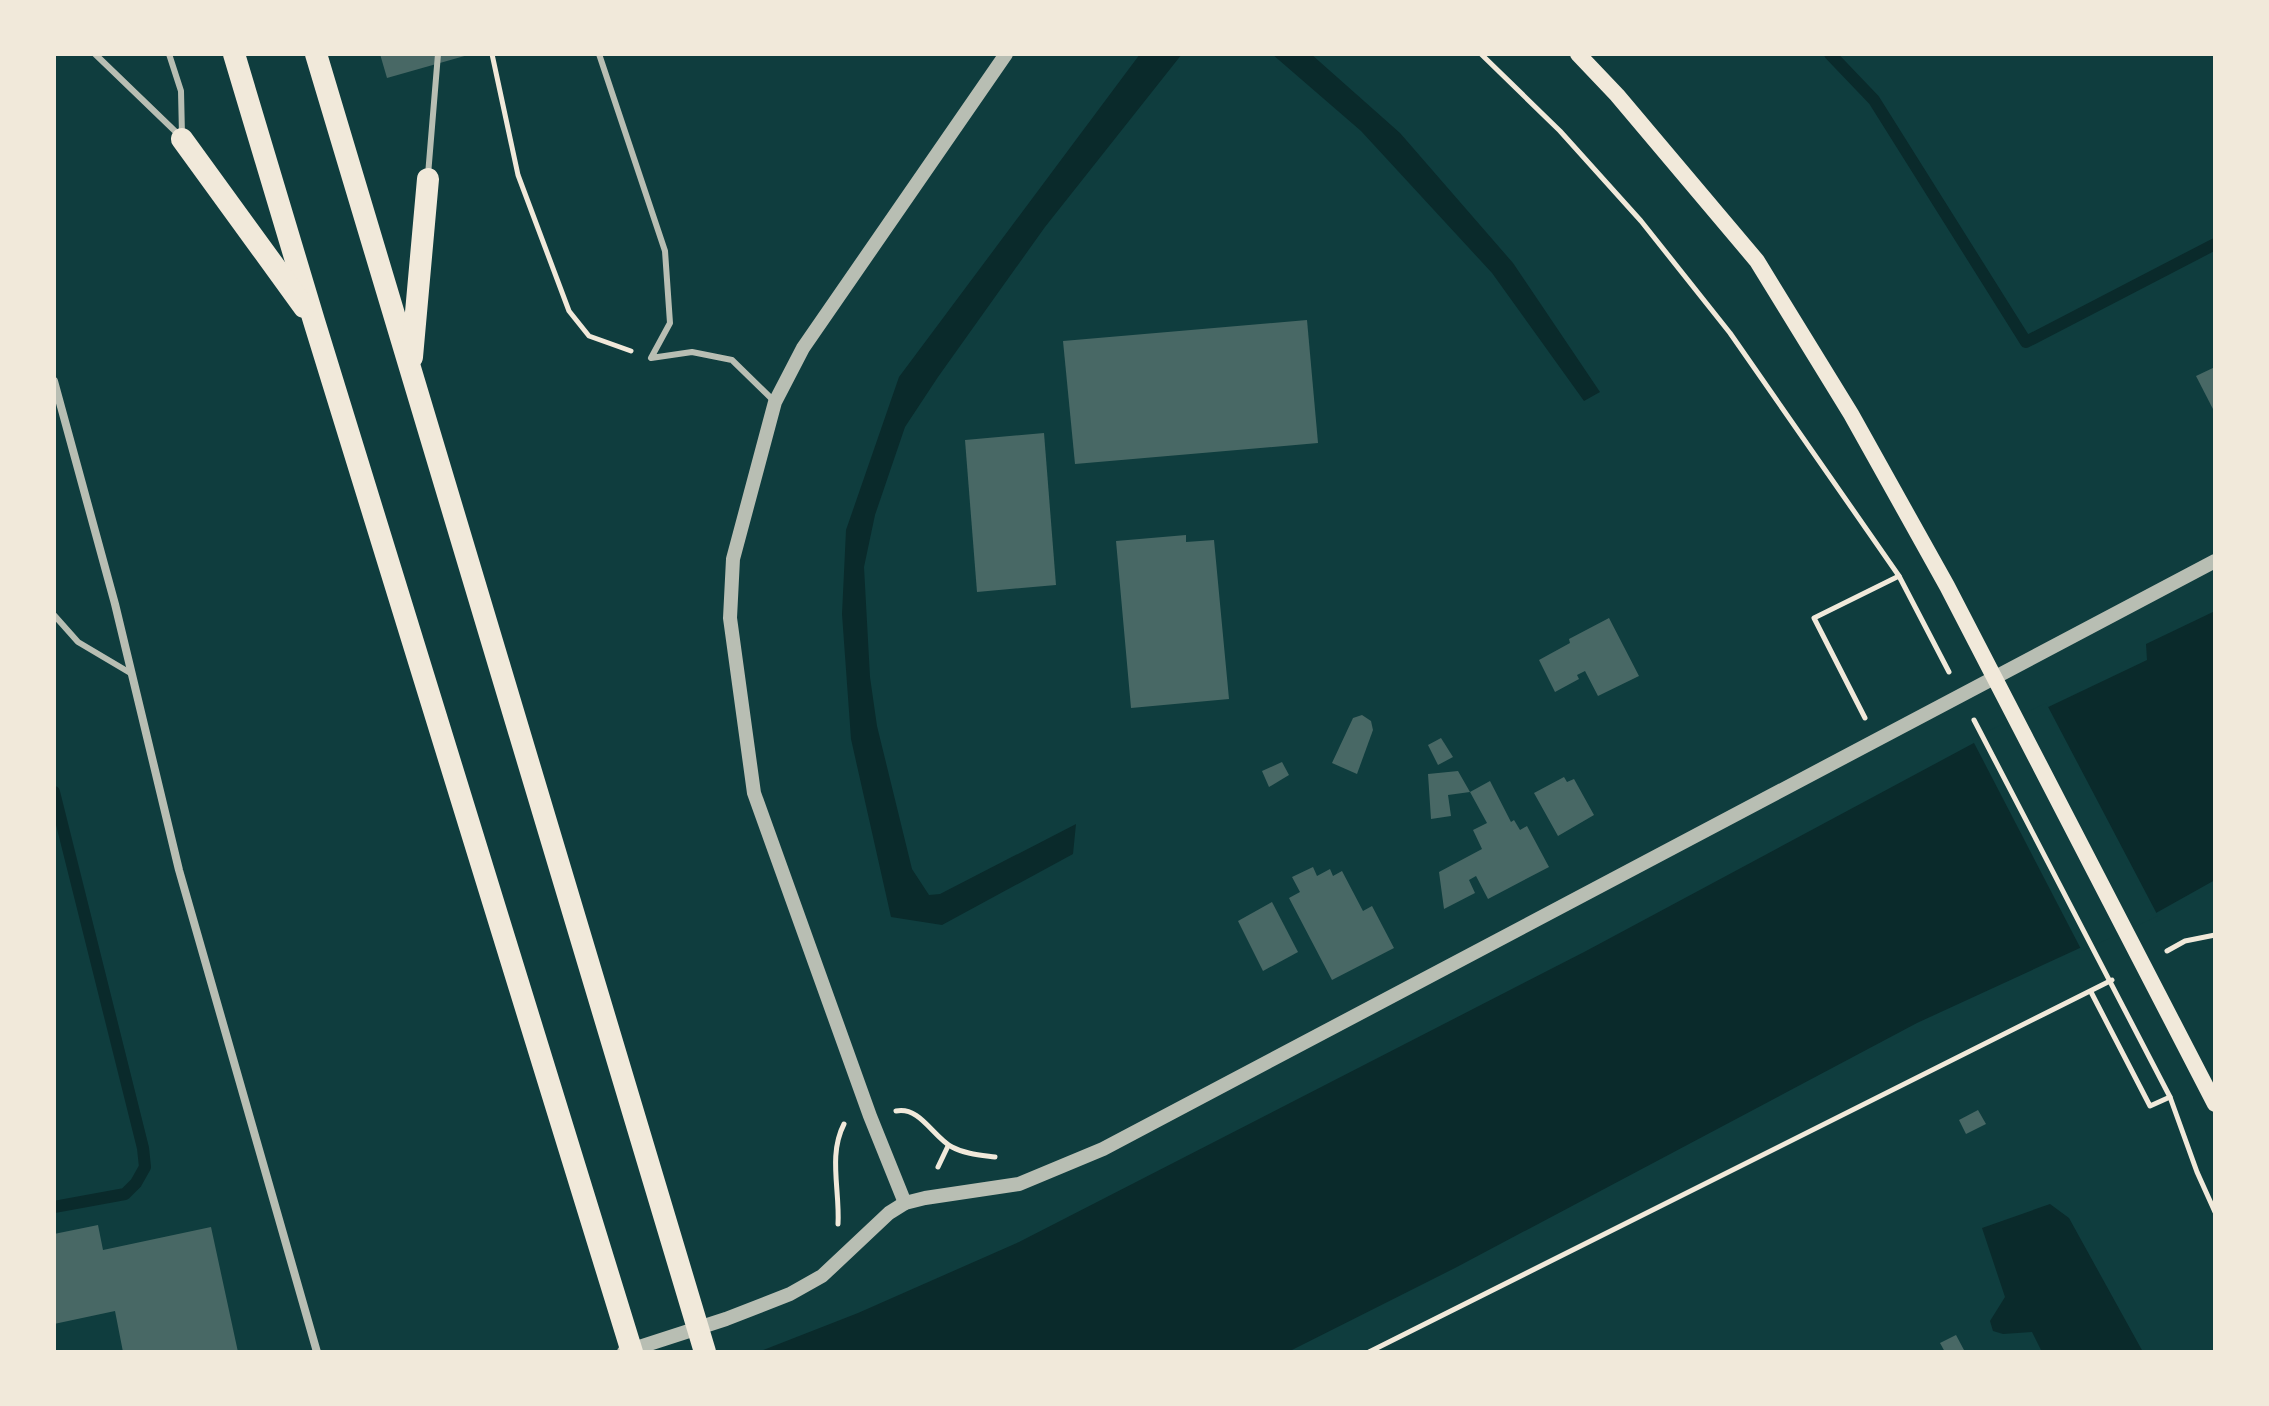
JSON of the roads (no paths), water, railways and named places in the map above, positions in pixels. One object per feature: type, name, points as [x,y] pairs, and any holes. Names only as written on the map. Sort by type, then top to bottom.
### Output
[{"type":"highway","points":[[234,54],[632,1352]]},
{"type":"highway","points":[[316,54],[705,1352]]},
{"type":"highway","points":[[182,139],[314,321]]},
{"type":"highway","points":[[411,370],[428,179]]},
{"type":"main road","points":[[1578,54],[1617,95],[1757,261],[1851,414],[1947,586],[2215,1104]]},
{"type":"street","points":[[905,1203],[870,1116],[754,793],[730,618],[733,559],[775,402],[803,348],[1006,54]]},
{"type":"street","points":[[54,381],[132,674],[179,870],[317,1352]]},
{"type":"street","points":[[624,1352],[726,1319],[790,1294],[822,1276],[889,1213],[905,1203],[1019,1184],[1103,1149],[2215,561]]},
{"type":"lane","points":[[95,54],[182,139]]},
{"type":"lane","points":[[169,54],[181,91],[182,139]]},
{"type":"lane","points":[[428,179],[438,54]]},
{"type":"lane","points":[[599,54],[665,251],[670,323],[651,358],[692,352],[732,360],[775,402]]},
{"type":"lane","points":[[54,615],[78,642],[132,674]]},
{"type":"water","points":[[1140,54],[1182,54],[1045,227],[905,427],[875,515],[864,567],[870,677],[877,726],[912,869],[929,895],[940,894],[1076,824],[1073,854],[942,925],[891,917],[851,739],[842,614],[846,530],[899,377]]},
{"type":"water","points":[[1272,54],[1311,54],[1400,133],[1513,263],[1600,392],[1584,401],[1492,273],[1361,131]]},
{"type":"water","points":[[2215,611],[2215,880],[2156,913],[1917,1023],[1455,1268],[1288,1352],[758,1352],[858,1313],[1019,1242],[1586,951],[1985,737],[2147,660],[2146,644]]},
{"type":"water","points":[[2050,1204],[2069,1218],[2143,1352],[2042,1352],[2032,1332],[2003,1334],[1993,1331],[1990,1321],[2005,1297],[1982,1228]]},
{"type":"waterway","points":[[1830,54],[1874,100],[2026,342],[2215,244]]},
{"type":"waterway","points":[[54,792],[143,1148],[145,1167],[125,1194],[54,1207]]}]
